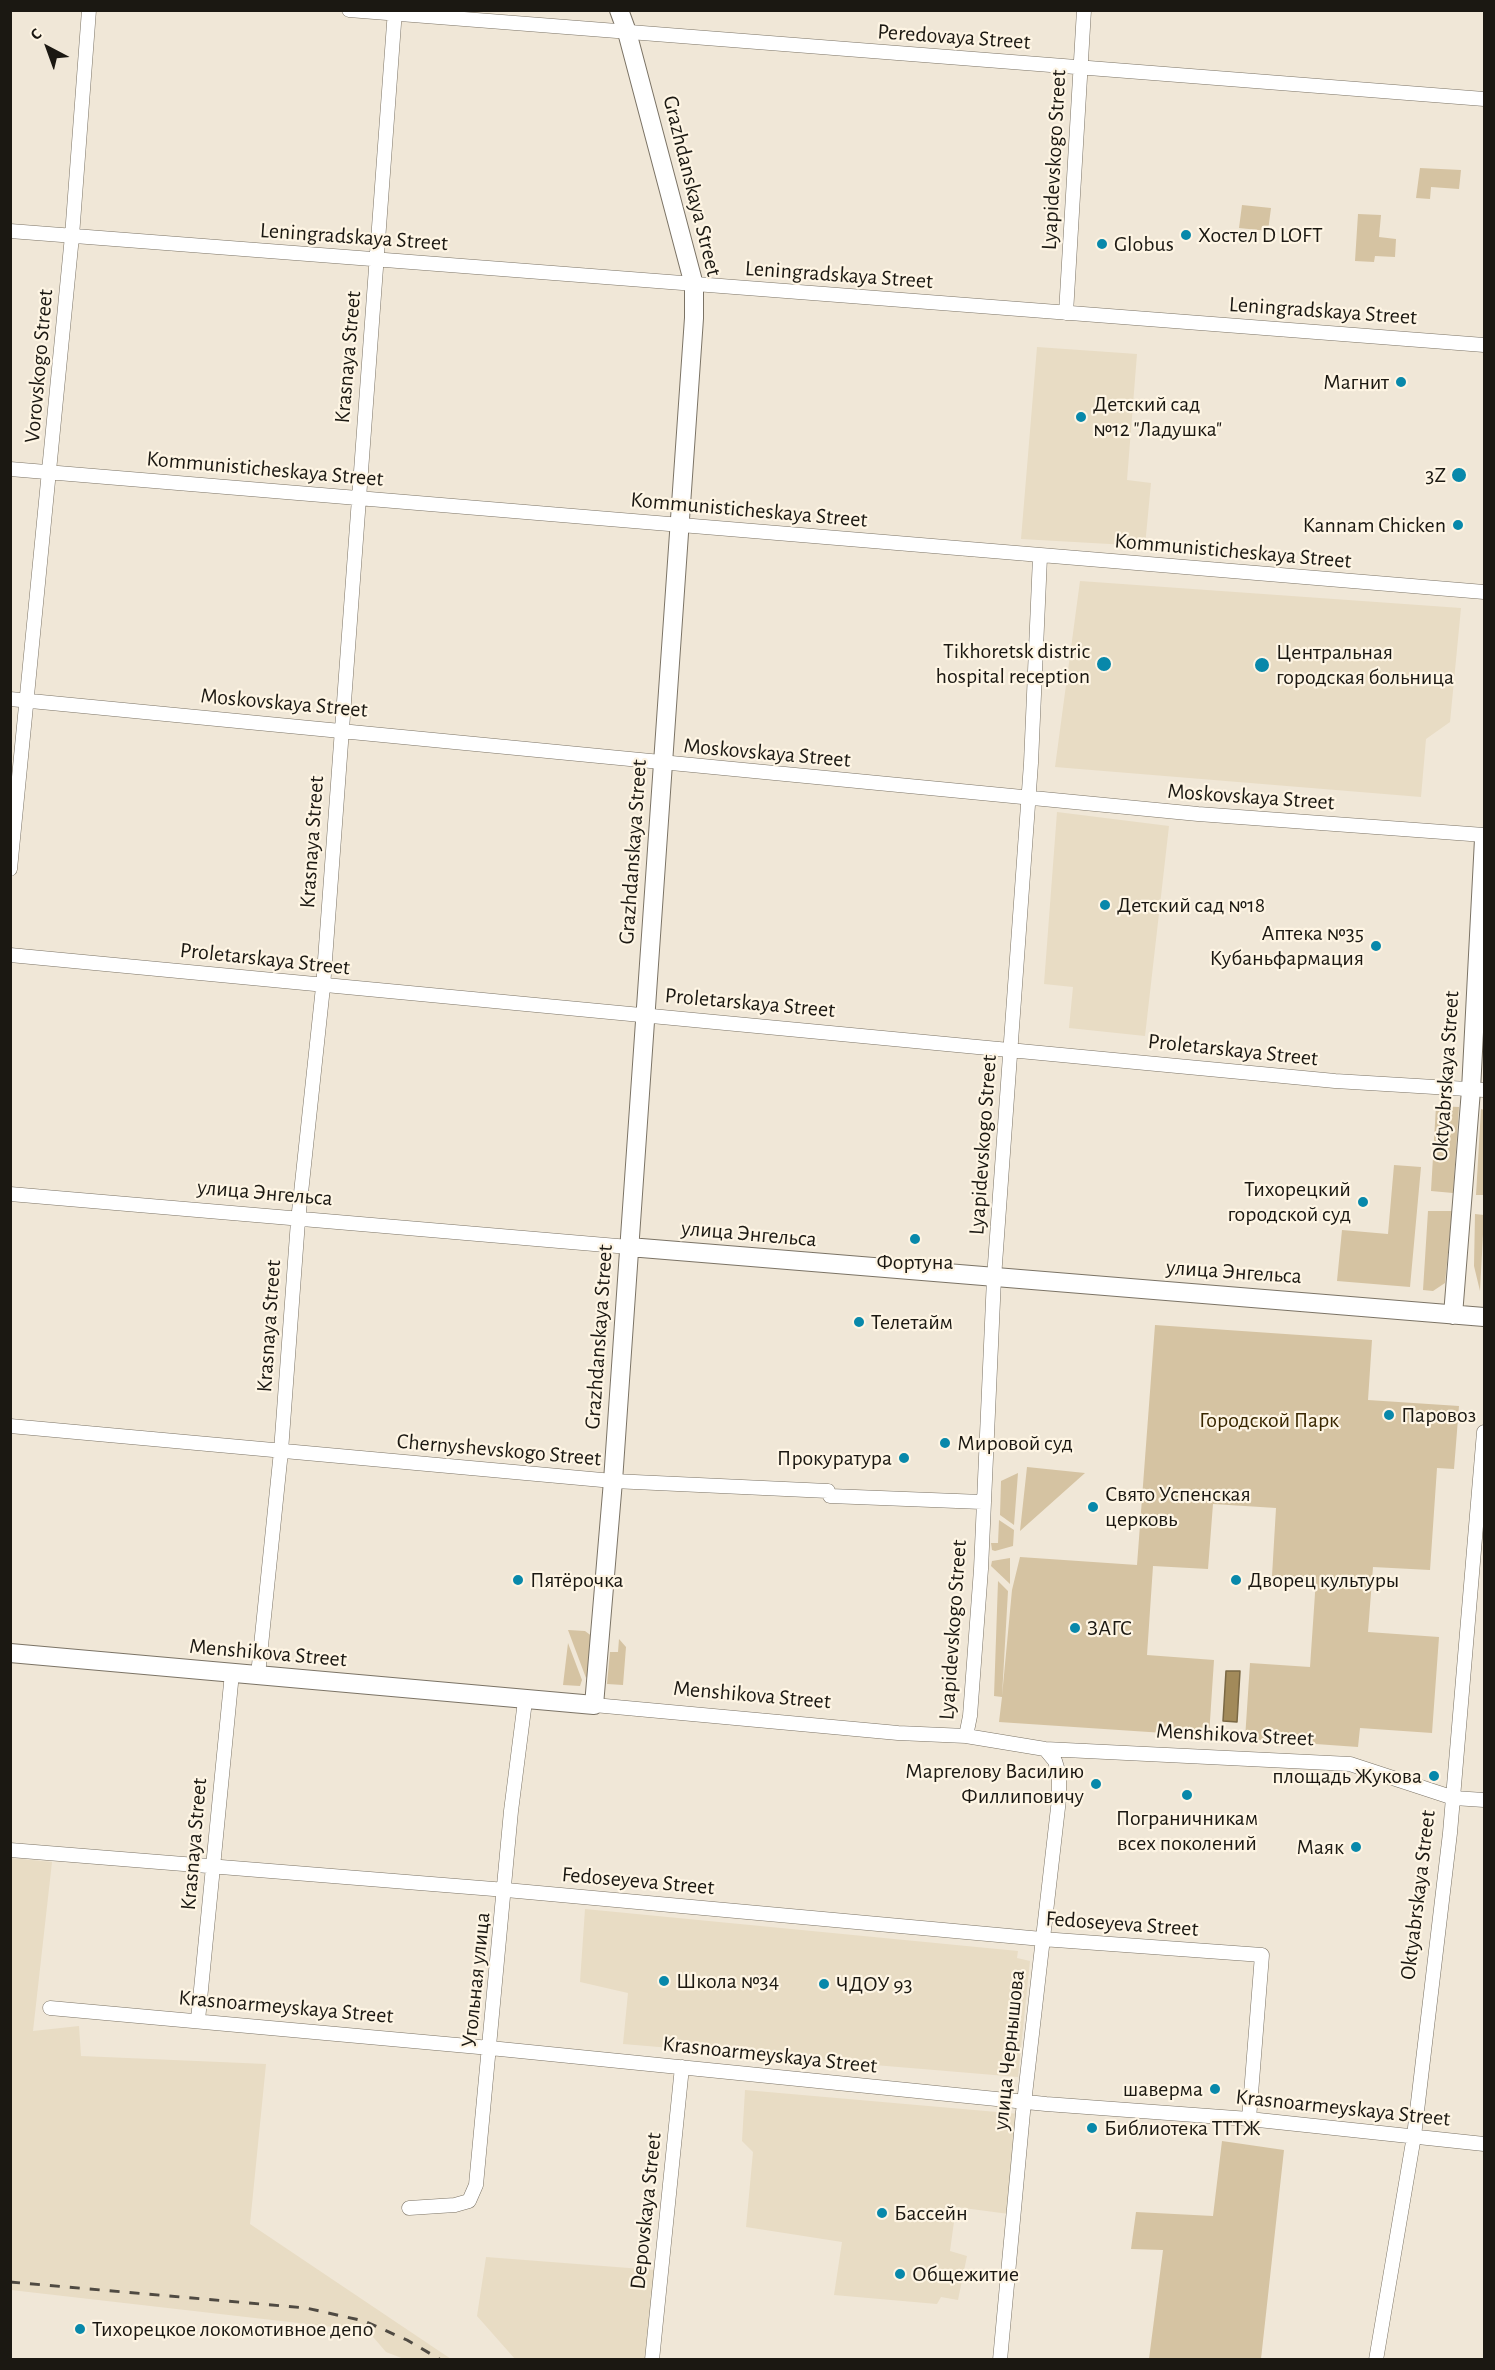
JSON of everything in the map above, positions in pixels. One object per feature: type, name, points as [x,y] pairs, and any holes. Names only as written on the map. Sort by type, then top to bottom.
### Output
[{"type":"main road","name":"Grazhdanskaya Street","points":[[594,1705],[613,1481],[682,524],[694,285],[627,32],[619,10]]},
{"type":"main road","name":"Oktyabrskaya Street","points":[[1453,1315],[1478,1090],[1485,837]]},
{"type":"main road","name":"улица Энгельса","points":[[629,1247],[1485,1317]]},
{"type":"main road","name":"Menshikova Street","points":[[10,1653],[525,1701],[594,1705]]},
{"type":"street","name":"Vorovskogo Street","points":[[10,869],[72,236],[88,10]]},
{"type":"street","name":"Peredovaya Street","points":[[348,10],[1485,99]]},
{"type":"street","name":"Lyapidevskogo Street","points":[[1066,313],[1084,10]]},
{"type":"street","name":"Krasnaya Street","points":[[258,1675],[281,1451],[298,1221],[323,987],[357,497],[378,260],[395,12]]},
{"type":"street","name":"Leningradskaya Street","points":[[10,231],[1485,345]]},
{"type":"street","name":"Kommunisticheskaya Street","points":[[10,469],[1485,592]]},
{"type":"street","name":"Lyapidevskogo Street","points":[[966,1736],[970,1716],[994,1278],[1027,798],[1040,556]]},
{"type":"street","name":"Moskovskaya Street","points":[[10,699],[341,729],[663,764],[1198,814],[1485,837]]},
{"type":"street","name":"Proletarskaya Street","points":[[10,956],[323,987],[646,1014],[1335,1081],[1478,1090]]},
{"type":"street","name":"улица Энгельса","points":[[10,1194],[298,1221],[629,1247]]},
{"type":"street","name":"Chernyshevskogo Street","points":[[10,1426],[613,1481],[828,1491],[830,1496],[982,1502]]},
{"type":"street","name":"Oktyabrskaya Street","points":[[1376,2360],[1414,2136],[1450,1833],[1459,1752],[1485,1432]]},
{"type":"street","name":"Krasnaya Street","points":[[198,2020],[232,1673]]},
{"type":"street","name":"Угольная улица","points":[[409,2208],[455,2205],[469,2201],[476,2185],[512,1811],[525,1701]]},
{"type":"street","name":"Menshikova Street","points":[[594,1705],[898,1733],[966,1736],[1045,1749],[1350,1764],[1454,1798],[1485,1800]]},
{"type":"street","name":"улица Чернышова","points":[[1000,2360],[1025,2101],[1059,1799],[1059,1774],[1055,1761],[1045,1749]]},
{"type":"street","name":"Fedoseyeva Street","points":[[10,1850],[506,1890],[1042,1940],[1262,1955],[1249,2119]]},
{"type":"street","name":"Krasnoarmeyskaya Street","points":[[50,2008],[198,2020],[1025,2101],[1249,2119],[1485,2144]]},
{"type":"street","name":"Depovskaya Street","points":[[652,2360],[682,2067]]},
{"type":"shaded area","name":"Детский сад №12 \"Ладушка\"","points":[[1037,347],[1137,354],[1127,480],[1151,483],[1145,546],[1021,539]]},
{"type":"shaded area","name":"Центральная городская больница","points":[[1080,581],[1461,608],[1450,722],[1426,739],[1421,797],[1055,767]]},
{"type":"shaded area","name":"Детский сад №18","points":[[1057,812],[1169,826],[1145,1036],[1069,1028],[1073,987],[1044,984]]},
{"type":"shaded area","points":[[1226,1671],[1240,1671],[1237,1722],[1223,1721]]},
{"type":"shaded area","points":[[11,1858],[52,1862],[33,2031],[79,2026],[81,2056],[266,2064],[250,2224],[451,2359],[404,2359],[386,2352],[368,2331],[11,2290]]},
{"type":"shaded area","points":[[585,1909],[1018,1951],[1017,1958],[1030,1961],[1018,2077],[623,2044],[628,1993],[580,1982]]},
{"type":"shaded area","points":[[745,2090],[1020,2114],[1009,2214],[956,2207],[950,2251],[967,2256],[958,2300],[941,2297],[937,2304],[834,2295],[842,2242],[746,2227],[753,2152],[742,2141]]},
{"type":"shaded area","points":[[486,2257],[655,2270],[646,2359],[515,2359],[477,2316]]},
{"type":"green space","points":[[1420,168],[1461,170],[1459,189],[1431,187],[1430,199],[1416,198]]},
{"type":"green space","points":[[1242,205],[1271,208],[1268,231],[1239,228]]},
{"type":"green space","points":[[1358,214],[1381,215],[1379,237],[1396,239],[1395,257],[1375,256],[1374,262],[1355,261]]},
{"type":"green space","points":[[1436,1106],[1459,1107],[1453,1193],[1431,1191]]},
{"type":"green space","points":[[1481,1109],[1484,1110],[1484,1195],[1476,1195]]},
{"type":"green space","points":[[1394,1165],[1421,1167],[1410,1287],[1337,1281],[1342,1230],[1388,1234]]},
{"type":"green space","points":[[1428,1211],[1452,1211],[1445,1283],[1433,1291],[1423,1290]]},
{"type":"green space","points":[[1475,1214],[1484,1215],[1480,1291],[1474,1266]]},
{"type":"green space","name":"Городской Парк","points":[[1155,1325],[1372,1340],[1368,1400],[1459,1406],[1454,1469],[1437,1468],[1430,1570],[1373,1567],[1368,1632],[1439,1637],[1432,1733],[1360,1728],[1358,1747],[1245,1739],[1250,1663],[1310,1667],[1316,1579],[1272,1576],[1276,1508],[1213,1504],[1208,1569],[1153,1566],[1147,1655],[1214,1660],[1209,1736],[999,1722],[1002,1697],[994,1696],[998,1581],[1008,1591],[1002,1696],[1012,1590],[1020,1557],[1137,1565]]},
{"type":"green space","points":[[1027,1467],[1085,1473],[1020,1531]]},
{"type":"green space","points":[[1018,1473],[1014,1525],[1000,1515],[1001,1481]]},
{"type":"green space","points":[[999,1520],[1014,1530],[1013,1546],[995,1551],[992,1550],[991,1543],[998,1543]]},
{"type":"green space","points":[[1010,1558],[1010,1584],[991,1566],[992,1561]]},
{"type":"green space","points":[[568,1630],[585,1631],[593,1637],[590,1671],[586,1678]]},
{"type":"green space","points":[[619,1639],[626,1647],[623,1685],[607,1684],[610,1652],[618,1652]]},
{"type":"green space","points":[[568,1643],[582,1680],[580,1686],[563,1685]]},
{"type":"green space","points":[[1222,2141],[1284,2150],[1261,2359],[1149,2359],[1163,2250],[1131,2249],[1136,2212],[1213,2216]]},
{"type":"railway","points":[[10,2282],[306,2308],[364,2321],[407,2340],[441,2360]]},
{"type":"place","name":"Хостел D LOFT","points":[[1186,235]]},
{"type":"place","name":"Globus","points":[[1102,244]]},
{"type":"place","name":"Магнит","points":[[1401,382]]},
{"type":"place","name":"Детский сад №12 \"Ладушка\"","points":[[1081,417]]},
{"type":"place","name":"3Z","points":[[1459,475]]},
{"type":"place","name":"Kannam Chicken","points":[[1458,525]]},
{"type":"place","name":"Tikhoretsk distric hospital reception","points":[[1104,664]]},
{"type":"place","name":"Центральная городская больница","points":[[1262,665]]},
{"type":"place","name":"Детский сад №18","points":[[1105,905]]},
{"type":"place","name":"Аптека №35 Кубаньфармация","points":[[1376,946]]},
{"type":"place","name":"Тихорецкий городской суд","points":[[1363,1202]]},
{"type":"place","name":"Фортуна","points":[[915,1239]]},
{"type":"place","name":"Телетайм","points":[[859,1322]]},
{"type":"place","name":"Паровоз","points":[[1389,1415]]},
{"type":"place","name":"Мировой суд","points":[[945,1443]]},
{"type":"place","name":"Прокуратура","points":[[904,1458]]},
{"type":"place","name":"Свято Успенская церковь","points":[[1093,1507]]},
{"type":"place","name":"Пятёрочка","points":[[518,1580]]},
{"type":"place","name":"Дворец культуры","points":[[1236,1580]]},
{"type":"place","name":"ЗАГС","points":[[1075,1628]]},
{"type":"place","name":"площадь Жукова","points":[[1434,1776]]},
{"type":"place","name":"Маргелову Василию Филлиповичу","points":[[1096,1784]]},
{"type":"place","name":"Пограничникам всех поколений","points":[[1187,1795]]},
{"type":"place","name":"Маяк","points":[[1356,1847]]},
{"type":"place","name":"Школа №34","points":[[664,1981]]},
{"type":"place","name":"ЧДОУ 93","points":[[824,1984]]},
{"type":"place","name":"шаверма","points":[[1215,2089]]},
{"type":"place","name":"Библиотека ТТТЖ","points":[[1092,2128]]},
{"type":"place","name":"Бассейн","points":[[882,2213]]},
{"type":"place","name":"Общежитие","points":[[900,2274]]},
{"type":"place","name":"Тихорецкое локомотивное депо","points":[[80,2329]]}]
